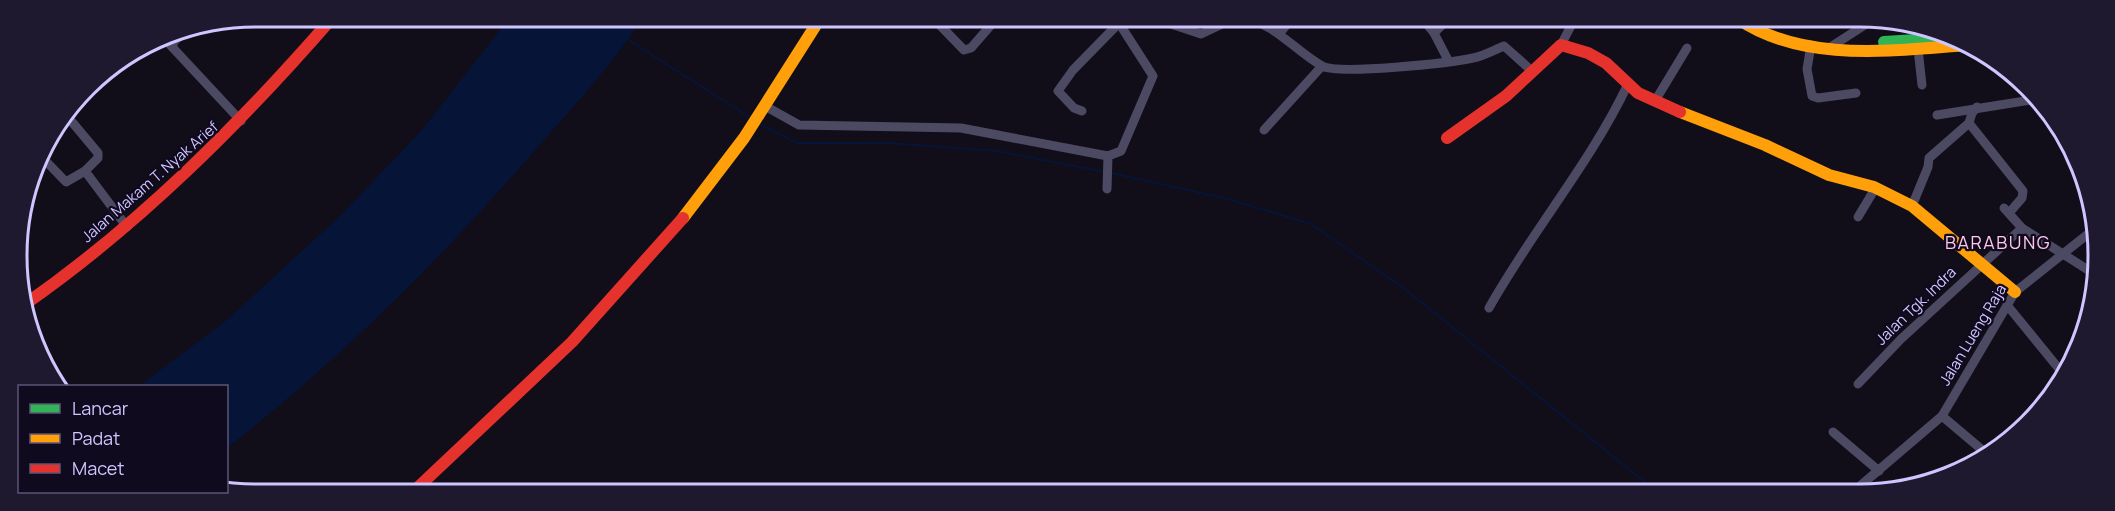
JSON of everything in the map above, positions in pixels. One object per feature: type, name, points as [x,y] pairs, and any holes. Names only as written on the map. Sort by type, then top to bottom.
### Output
[{"type":"street","name":"Jalan Makam T. Nyak Arief","points":[[31,300],[127,226],[202,160],[241,121],[324,27]]},
{"type":"street","points":[[422,484],[507,408],[567,348],[696,202],[746,136],[815,27]]},
{"type":"street","points":[[942,27],[964,50],[972,48],[990,27]]},
{"type":"street","points":[[1082,111],[1074,108],[1058,91],[1073,70],[1113,27]]},
{"type":"street","points":[[763,109],[799,125],[961,128],[1108,158],[1121,151],[1153,76],[1123,27]]},
{"type":"street","points":[[1180,27],[1201,34],[1216,27]]},
{"type":"street","points":[[1266,27],[1280,33],[1322,66],[1334,70],[1368,69],[1474,58],[1503,46],[1532,71]]},
{"type":"street","points":[[1280,33],[1285,27]]},
{"type":"street","points":[[1429,27],[1448,60]]},
{"type":"street","points":[[1434,33],[1440,27]]},
{"type":"street","points":[[1447,138],[1506,96],[1561,45],[1570,27]]},
{"type":"street","points":[[1746,27],[1770,39],[1811,45],[1933,39]]},
{"type":"street","points":[[1763,27],[1833,44],[1918,50],[1952,47]]},
{"type":"street","points":[[1833,44],[1861,27]]},
{"type":"street","points":[[173,42],[173,48]]},
{"type":"street","points":[[169,44],[241,121]]},
{"type":"street","points":[[1561,45],[1588,53],[1606,63],[1638,93],[1655,101],[1721,130],[1766,145],[1829,175],[1876,187],[1912,206],[2015,292]]},
{"type":"street","points":[[1811,45],[1807,69],[1812,96],[1818,98],[1856,93]]},
{"type":"street","points":[[1655,101],[1687,48]]},
{"type":"street","points":[[1918,50],[1922,86]]},
{"type":"street","points":[[1264,130],[1322,66]]},
{"type":"street","points":[[1489,308],[1521,253],[1600,138],[1628,84]]},
{"type":"street","points":[[1937,115],[2027,100]]},
{"type":"street","points":[[1912,206],[1928,167],[1929,158],[1969,123],[1977,107]]},
{"type":"street","points":[[47,162],[66,182],[84,171],[98,158],[98,153],[71,121]]},
{"type":"street","points":[[1969,123],[2023,191],[2022,198],[2006,211],[2022,228],[2088,270]]},
{"type":"street","points":[[1107,189],[1108,158]]},
{"type":"street","points":[[84,171],[127,226]]},
{"type":"street","points":[[1858,217],[1876,187]]},
{"type":"street","name":"Jalan Tgk. Indra","points":[[1858,384],[1901,339],[2022,228]]},
{"type":"street","name":"Jalan Lueng Raja","points":[[1863,484],[1942,416],[2015,292],[2087,235]]},
{"type":"street","points":[[2007,305],[2058,368]]},
{"type":"street","points":[[1942,416],[1981,449]]},
{"type":"street","points":[[1833,432],[1879,471]]},
{"type":"water","points":[[502,27],[636,27],[579,100],[465,229],[350,343],[228,447],[228,385],[140,385],[228,319],[340,216],[421,131]]},
{"type":"waterway","points":[[627,39],[751,118]]},
{"type":"waterway","points":[[758,123],[797,143],[889,143],[997,151],[1105,172]]},
{"type":"waterway","points":[[1111,173],[1228,199],[1311,224],[1405,289],[1647,484]]},
{"type":"traffic: fast","points":[[1884,42],[1933,39]]},
{"type":"traffic: slow","points":[[683,218],[744,138],[815,27]]},
{"type":"traffic: slow","points":[[1753,27],[1763,33],[1791,42],[1850,51],[1952,46]]},
{"type":"traffic: slow","points":[[1680,112],[1765,145],[1829,175],[1874,187],[1912,206],[2015,292]]},
{"type":"traffic: jam","points":[[31,300],[108,241],[187,171],[262,96],[324,27]]},
{"type":"traffic: jam","points":[[1447,138],[1506,96],[1561,45],[1588,53],[1606,63],[1638,93],[1680,112]]},
{"type":"traffic: jam","points":[[421,484],[572,342],[683,218]]},
{"type":"district","name":"BARABUNG","points":[[1998,243]]}]
